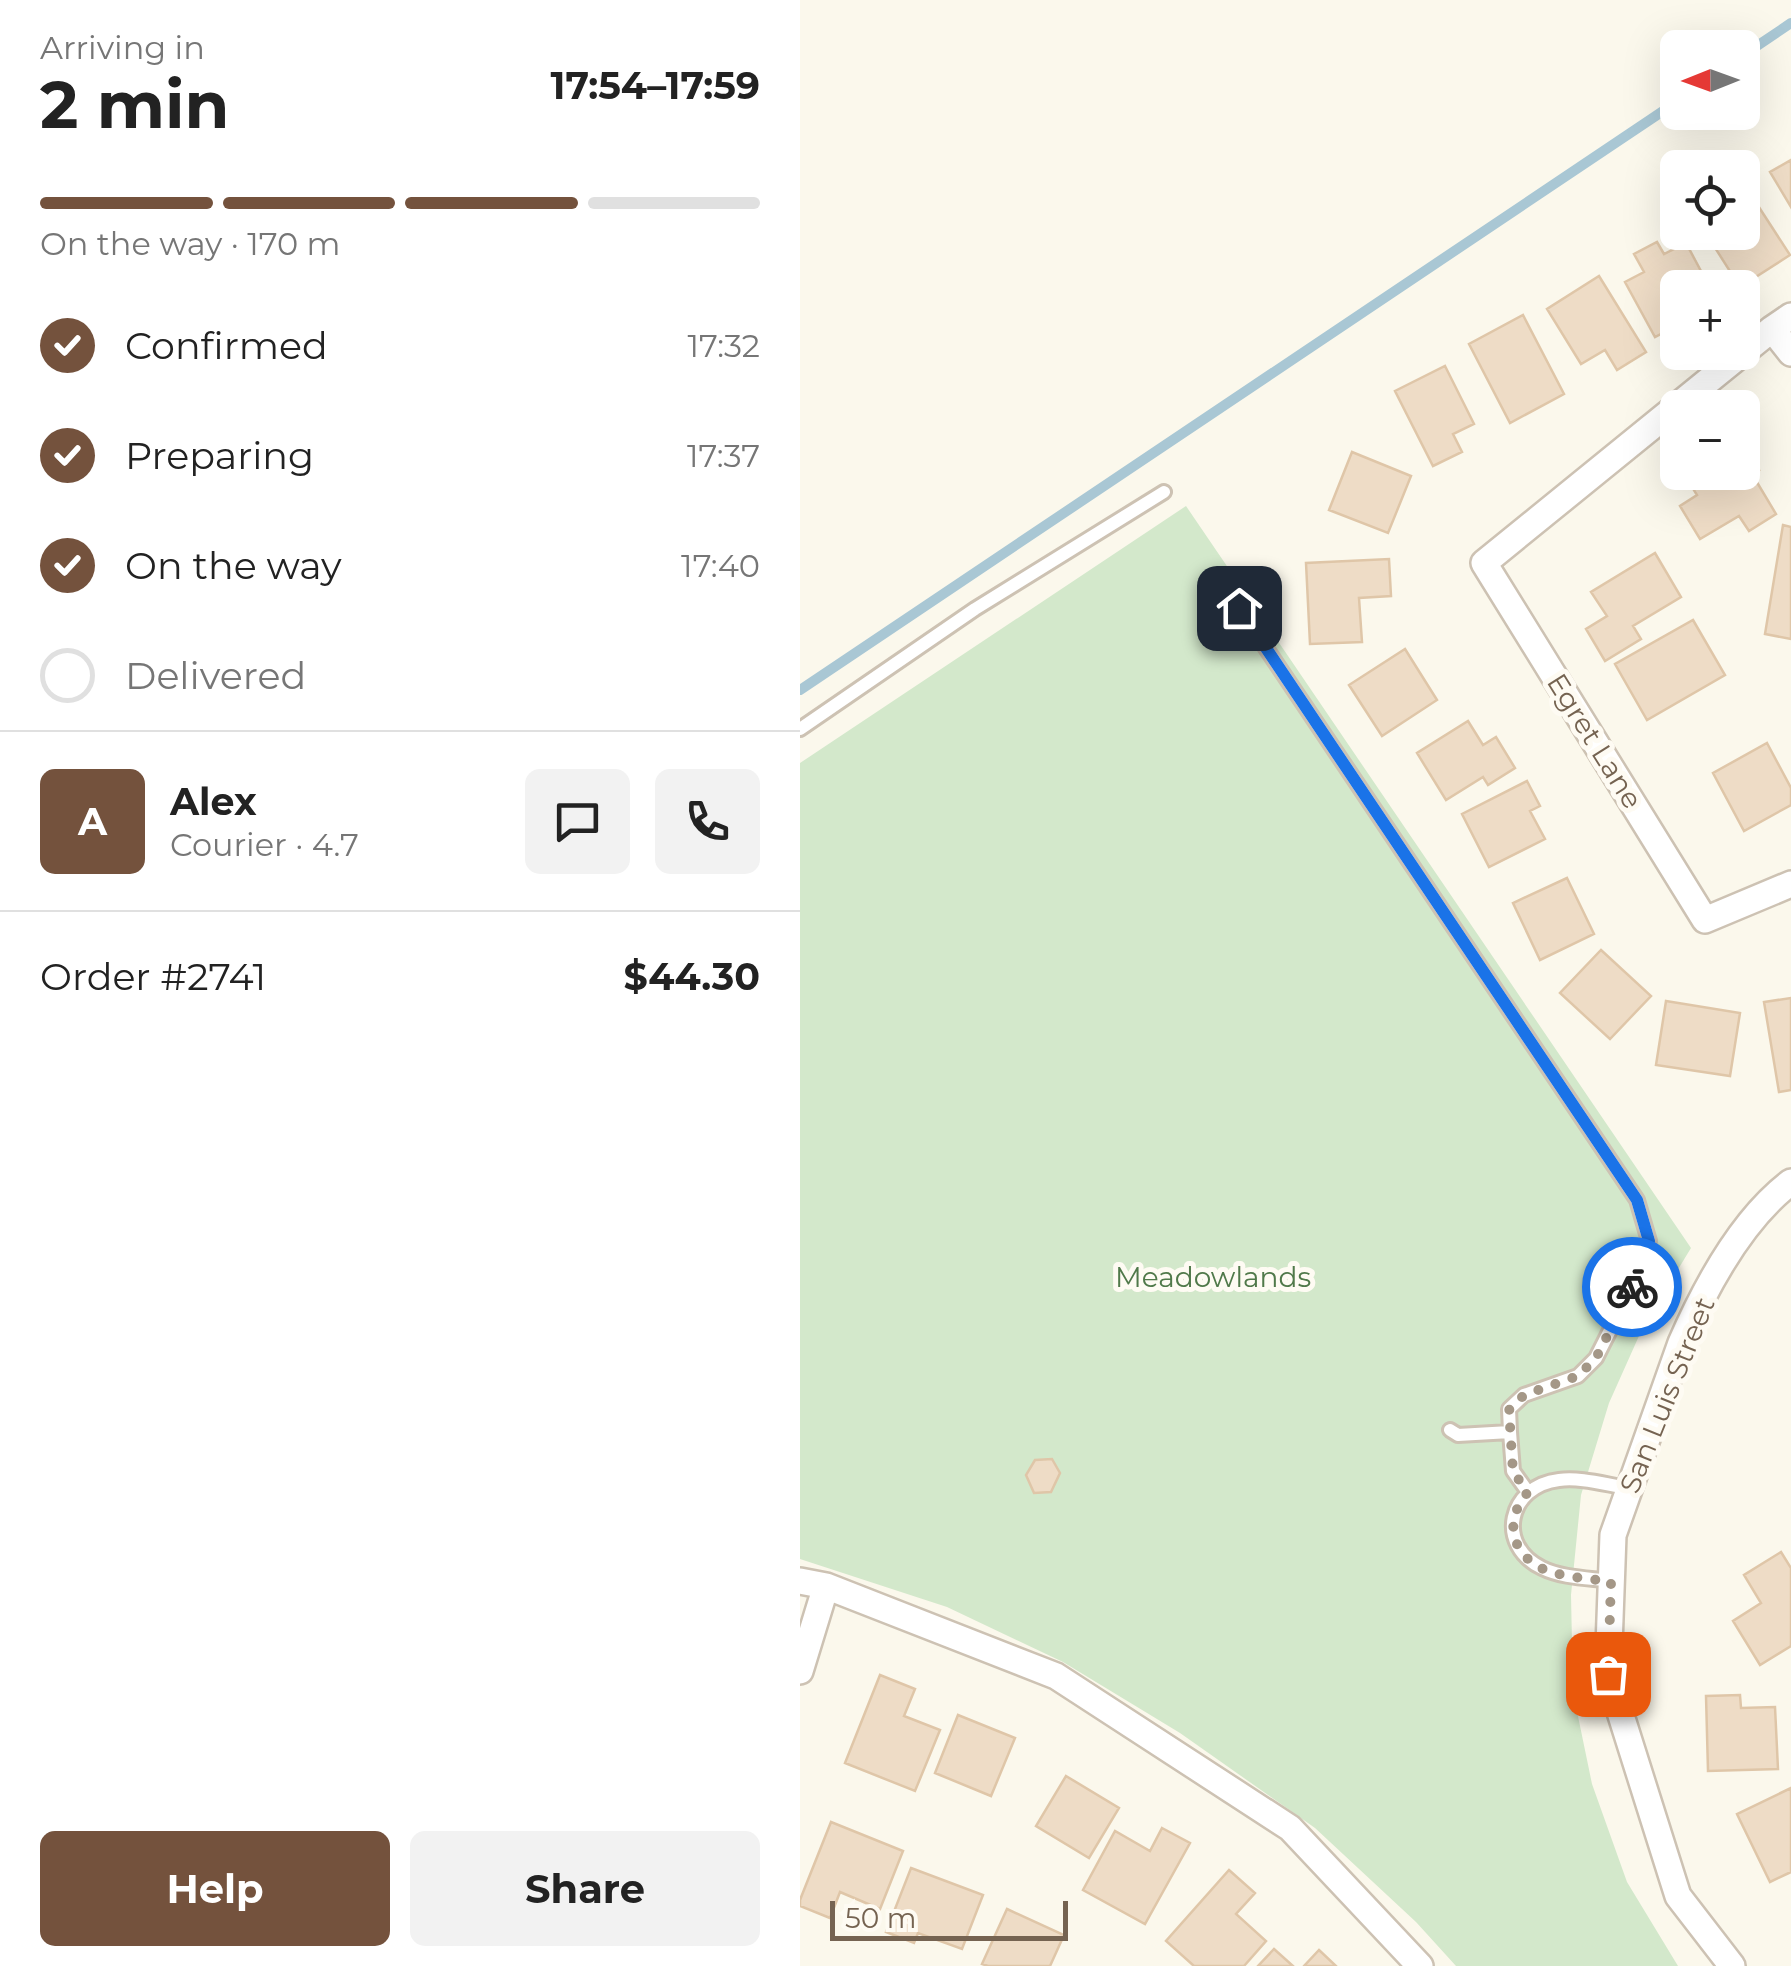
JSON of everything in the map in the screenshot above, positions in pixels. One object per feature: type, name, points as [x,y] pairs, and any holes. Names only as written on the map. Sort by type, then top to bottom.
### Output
[{"type":"street","points":[[1782,322],[1791,353]]},
{"type":"street","name":"Egret Lane","points":[[1782,322],[1484,563],[1705,920],[1791,884]]},
{"type":"street","name":"San Luis Street","points":[[1732,1966],[1678,1896],[1608,1674],[1612,1535],[1693,1316],[1728,1254],[1771,1197],[1791,1182]]},
{"type":"street","points":[[800,1581],[826,1586],[1056,1676],[1290,1828],[1420,1966]]},
{"type":"street","points":[[800,1671],[826,1586]]},
{"type":"lane","points":[[800,729],[975,609],[1164,492]]},
{"type":"lane","points":[[1239,608],[1637,1200],[1649,1241],[1641,1269],[1596,1358],[1578,1376],[1524,1395],[1509,1410],[1513,1472],[1528,1492]]},
{"type":"lane","points":[[1450,1430],[1458,1435],[1510,1432]]},
{"type":"lane","points":[[1611,1582],[1540,1567],[1526,1557],[1513,1534],[1512,1518],[1518,1503],[1542,1484],[1572,1479],[1629,1488]]},
{"type":"green space","name":"Meadowlands","points":[[1186,506],[1691,1248],[1643,1327],[1609,1403],[1581,1495],[1571,1595],[1573,1692],[1592,1784],[1627,1882],[1678,1966],[1456,1966],[1416,1922],[1315,1828],[1180,1733],[1063,1662],[947,1607],[800,1559],[800,763]]},
{"type":"building","points":[[1791,160],[1791,207],[1770,172]]},
{"type":"building","points":[[1760,209],[1790,255],[1760,274],[1760,270],[1729,270],[1716,250],[1760,250]]},
{"type":"building","points":[[1657,242],[1664,254],[1690,250],[1700,270],[1660,270],[1660,334],[1655,337],[1625,282],[1644,272],[1634,254]]},
{"type":"building","points":[[1599,276],[1646,352],[1617,370],[1605,350],[1581,364],[1547,309]]},
{"type":"building","points":[[1523,315],[1564,394],[1510,423],[1469,344]]},
{"type":"building","points":[[1445,366],[1474,424],[1453,434],[1462,452],[1433,466],[1395,391]]},
{"type":"building","points":[[1352,452],[1411,476],[1388,533],[1329,510]]},
{"type":"building","points":[[1760,487],[1776,514],[1749,531],[1739,516],[1700,539],[1680,506],[1697,495],[1694,490]]},
{"type":"building","points":[[1783,525],[1791,527],[1791,639],[1765,634]]},
{"type":"building","points":[[1655,553],[1681,597],[1633,626],[1641,639],[1605,661],[1586,629],[1607,616],[1591,592]]},
{"type":"building","points":[[1389,559],[1391,596],[1359,598],[1362,642],[1310,644],[1306,563]]},
{"type":"building","points":[[1693,620],[1725,675],[1647,720],[1615,664]]},
{"type":"building","points":[[1405,649],[1437,700],[1382,736],[1349,685]]},
{"type":"building","points":[[1468,721],[1483,745],[1496,737],[1515,768],[1488,785],[1483,777],[1446,800],[1417,753]]},
{"type":"building","points":[[1767,743],[1791,788],[1791,805],[1744,831],[1713,773]]},
{"type":"building","points":[[1527,781],[1540,806],[1530,811],[1545,839],[1489,867],[1462,814]]},
{"type":"building","points":[[1567,878],[1594,934],[1540,960],[1513,903]]},
{"type":"building","points":[[1601,950],[1651,996],[1610,1039],[1560,993]]},
{"type":"building","points":[[1791,998],[1791,1090],[1779,1092],[1764,1002]]},
{"type":"building","points":[[1666,1001],[1740,1013],[1730,1076],[1656,1065]]},
{"type":"building","points":[[1052,1459],[1060,1473],[1051,1492],[1034,1493],[1026,1475],[1035,1460]]},
{"type":"building","points":[[1781,1552],[1791,1568],[1791,1646],[1760,1665],[1733,1621],[1761,1603],[1744,1575]]},
{"type":"building","points":[[880,1675],[915,1689],[904,1716],[940,1730],[915,1791],[845,1763]]},
{"type":"building","points":[[1740,1695],[1741,1708],[1775,1707],[1778,1769],[1708,1771],[1706,1696]]},
{"type":"building","points":[[958,1715],[1015,1738],[991,1796],[935,1773]]},
{"type":"building","points":[[1066,1776],[1119,1808],[1089,1858],[1036,1826]]},
{"type":"building","points":[[1791,1788],[1791,1872],[1770,1882],[1737,1814]]},
{"type":"building","points":[[831,1822],[903,1851],[880,1909],[840,1892],[830,1918],[800,1906]]},
{"type":"building","points":[[1162,1828],[1190,1843],[1145,1924],[1083,1890],[1115,1831],[1150,1851]]},
{"type":"building","points":[[911,1868],[983,1895],[962,1949],[918,1933],[914,1943],[886,1932]]},
{"type":"building","points":[[1229,1870],[1255,1893],[1236,1914],[1266,1941],[1244,1966],[1194,1966],[1166,1941]]},
{"type":"building","points":[[1007,1909],[1064,1935],[1050,1966],[982,1964]]},
{"type":"building","points":[[1274,1949],[1293,1966],[1258,1966]]},
{"type":"building","points":[[1319,1950],[1336,1966],[1304,1966]]},
{"type":"waterway","points":[[1760,44],[1791,23]]},
{"type":"waterway","points":[[800,690],[1660,113]]},
{"type":"way so far","points":[[1608,1674],[1611,1582],[1540,1567],[1526,1557],[1513,1534],[1512,1518],[1528,1492],[1513,1472],[1509,1410],[1524,1395],[1578,1376],[1596,1358],[1632,1287]]},
{"type":"route","points":[[1239,608],[1637,1200],[1649,1241],[1632,1287]]}]
